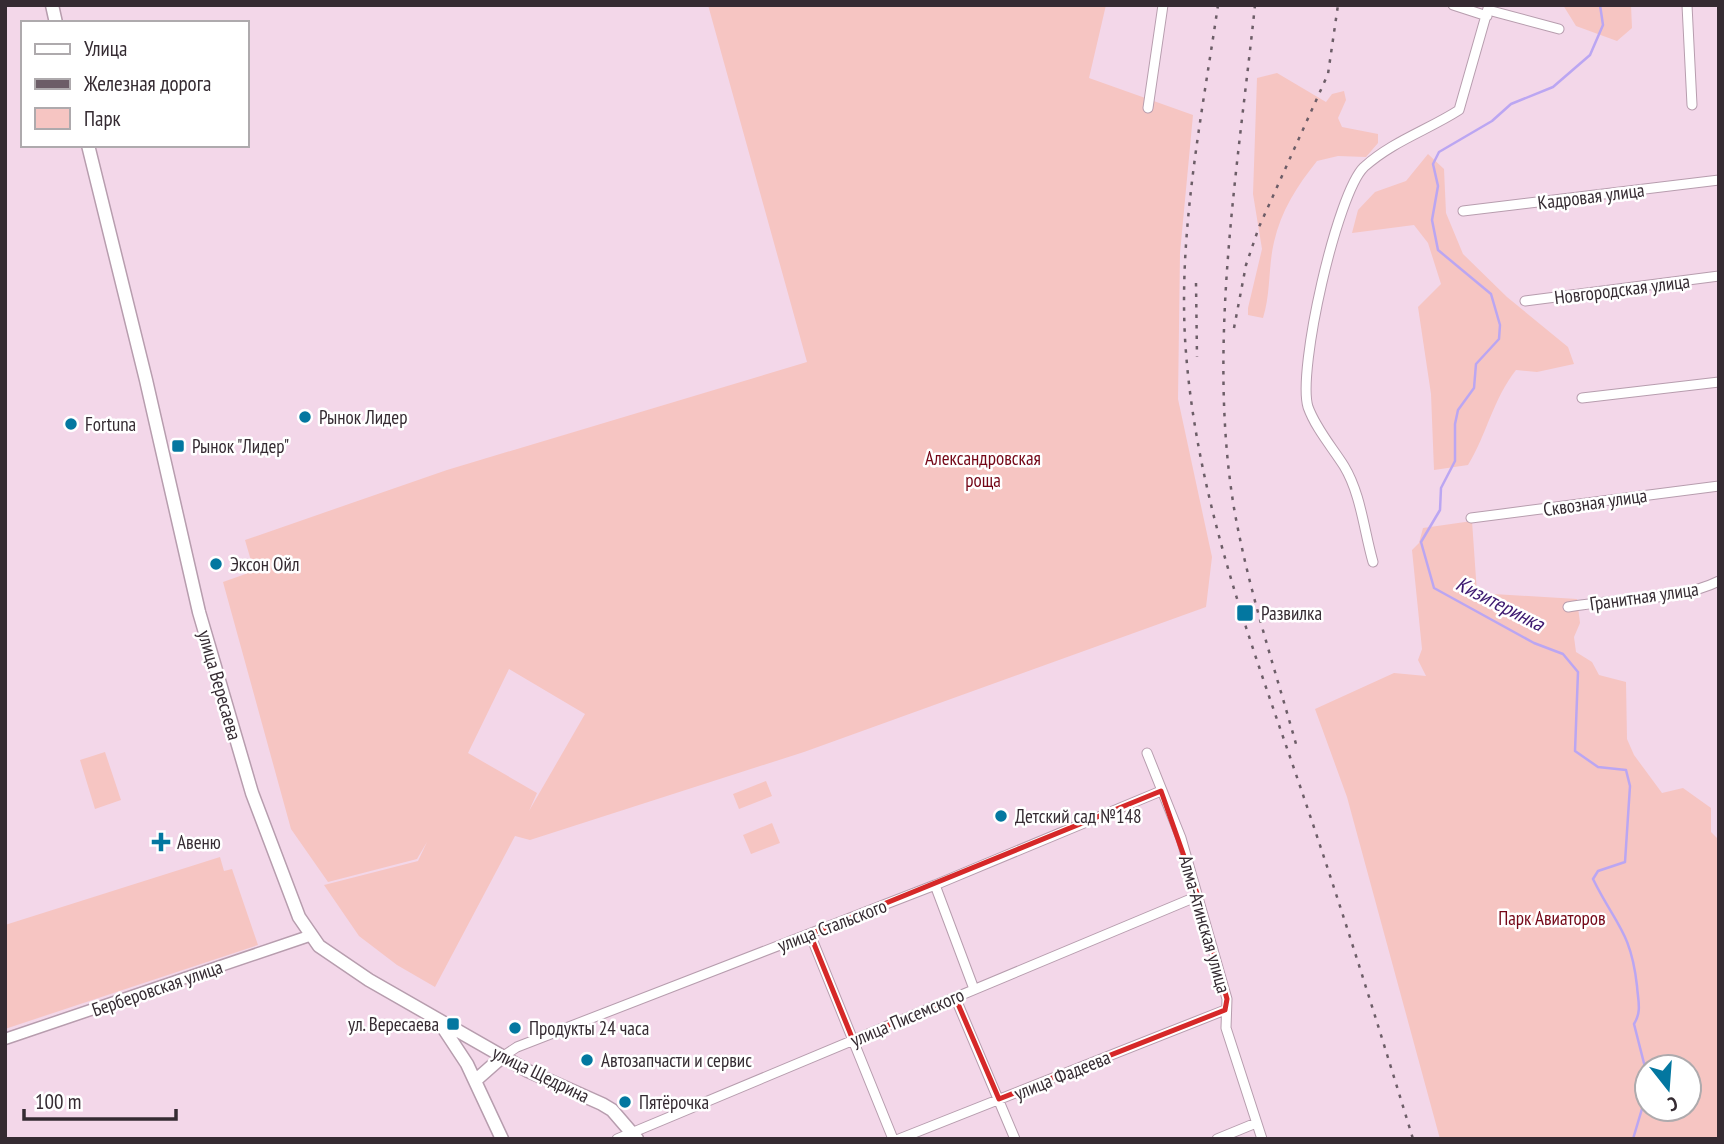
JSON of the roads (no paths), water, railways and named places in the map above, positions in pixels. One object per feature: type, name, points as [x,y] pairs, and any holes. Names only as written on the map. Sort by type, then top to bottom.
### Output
[{"type":"main road","name":"улица Вересаева","points":[[88,147],[199,612],[252,793],[288,892],[309,936],[369,980],[438,1020],[476,1080],[502,1139]]},
{"type":"main road","name":"улица Щедрина","points":[[438,1020],[502,1057],[602,1104],[635,1136]]},
{"type":"main road","points":[[476,1080],[502,1057]]},
{"type":"street","points":[[1148,108],[1163,5]]},
{"type":"street","points":[[1452,5],[1559,29]]},
{"type":"street","points":[[1687,5],[1692,105]]},
{"type":"street","points":[[1373,562],[1358,500],[1344,466],[1333,454],[1308,406],[1306,383],[1327,251],[1362,169],[1408,135],[1459,110],[1488,11]]},
{"type":"street","name":"Кадровая улица","points":[[1462,211],[1719,180]]},
{"type":"street","name":"Новгородская улица","points":[[1525,301],[1719,276]]},
{"type":"street","points":[[1582,398],[1719,382]]},
{"type":"street","name":"Сквозная улица","points":[[1471,518],[1719,486]]},
{"type":"street","name":"Гранитная улица","points":[[1568,607],[1679,593],[1706,588],[1719,581]]},
{"type":"street","name":"Алма-Атинская улица","points":[[1147,753],[1181,838],[1227,999],[1226,1027],[1262,1139]]},
{"type":"street","name":"улица Стальского","points":[[502,1057],[517,1047],[935,885],[1161,792]]},
{"type":"street","points":[[935,885],[974,989]]},
{"type":"street","name":"улица Писемского","points":[[617,1139],[635,1136],[853,1040],[1198,896]]},
{"type":"street","points":[[810,934],[893,1139]]},
{"type":"street","name":"Берберовская улица","points":[[5,1039],[309,936]]},
{"type":"street","points":[[955,997],[1015,1139]]},
{"type":"street","name":"улица Фадеева","points":[[899,1139],[1225,1010]]},
{"type":"street","points":[[1217,1139],[1256,1123]]},
{"type":"waterway","name":"Кизитеринка","points":[[1600,5],[1603,25],[1590,55],[1553,87],[1511,104],[1492,121],[1439,152],[1433,164],[1438,186],[1432,220],[1438,250],[1491,294],[1500,325],[1499,339],[1476,364],[1474,388],[1458,410],[1455,424],[1455,461],[1441,488],[1440,510],[1421,542],[1434,588],[1534,643],[1563,654],[1578,672],[1575,751],[1598,767],[1626,770],[1630,786],[1625,862],[1598,871],[1593,879],[1631,952],[1639,1006],[1634,1024],[1641,1053]]},
{"type":"waterway","name":"Кизитеринка","points":[[1633,1139],[1638,1123]]},
{"type":"railway","points":[[1218,5],[1193,171],[1185,255],[1185,338],[1190,396],[1212,509],[1227,565],[1413,1139]]},
{"type":"railway","points":[[1255,5],[1228,256],[1224,320],[1226,446],[1234,508],[1246,568],[1296,744]]},
{"type":"railway","points":[[1234,328],[1246,265],[1259,227],[1328,74],[1338,5]]},
{"type":"railway","points":[[1196,283],[1197,357]]},
{"type":"place","name":"Рынок Лидер","points":[[305,417]]},
{"type":"place","name":"Fortuna","points":[[71,424]]},
{"type":"place","name":"Рынок \"Лидер\"","points":[[178,446]]},
{"type":"place","name":"Эксон Ойл","points":[[216,564]]},
{"type":"place","name":"Развилка","points":[[1245,613]]},
{"type":"place","name":"Детский сад №148","points":[[1001,816]]},
{"type":"place","name":"Авеню","points":[[161,842]]},
{"type":"place","name":"ул. Вересаева","points":[[453,1024]]},
{"type":"place","name":"Продукты 24 часа","points":[[515,1028]]},
{"type":"place","name":"Автозапчасти и сервис","points":[[587,1060]]},
{"type":"place","name":"Пятёрочка","points":[[625,1102]]},
{"type":"park label","name":"Александровская роща","points":[[983,469]]},
{"type":"park label","name":"Парк Авиаторов","points":[[1552,918]]}]
